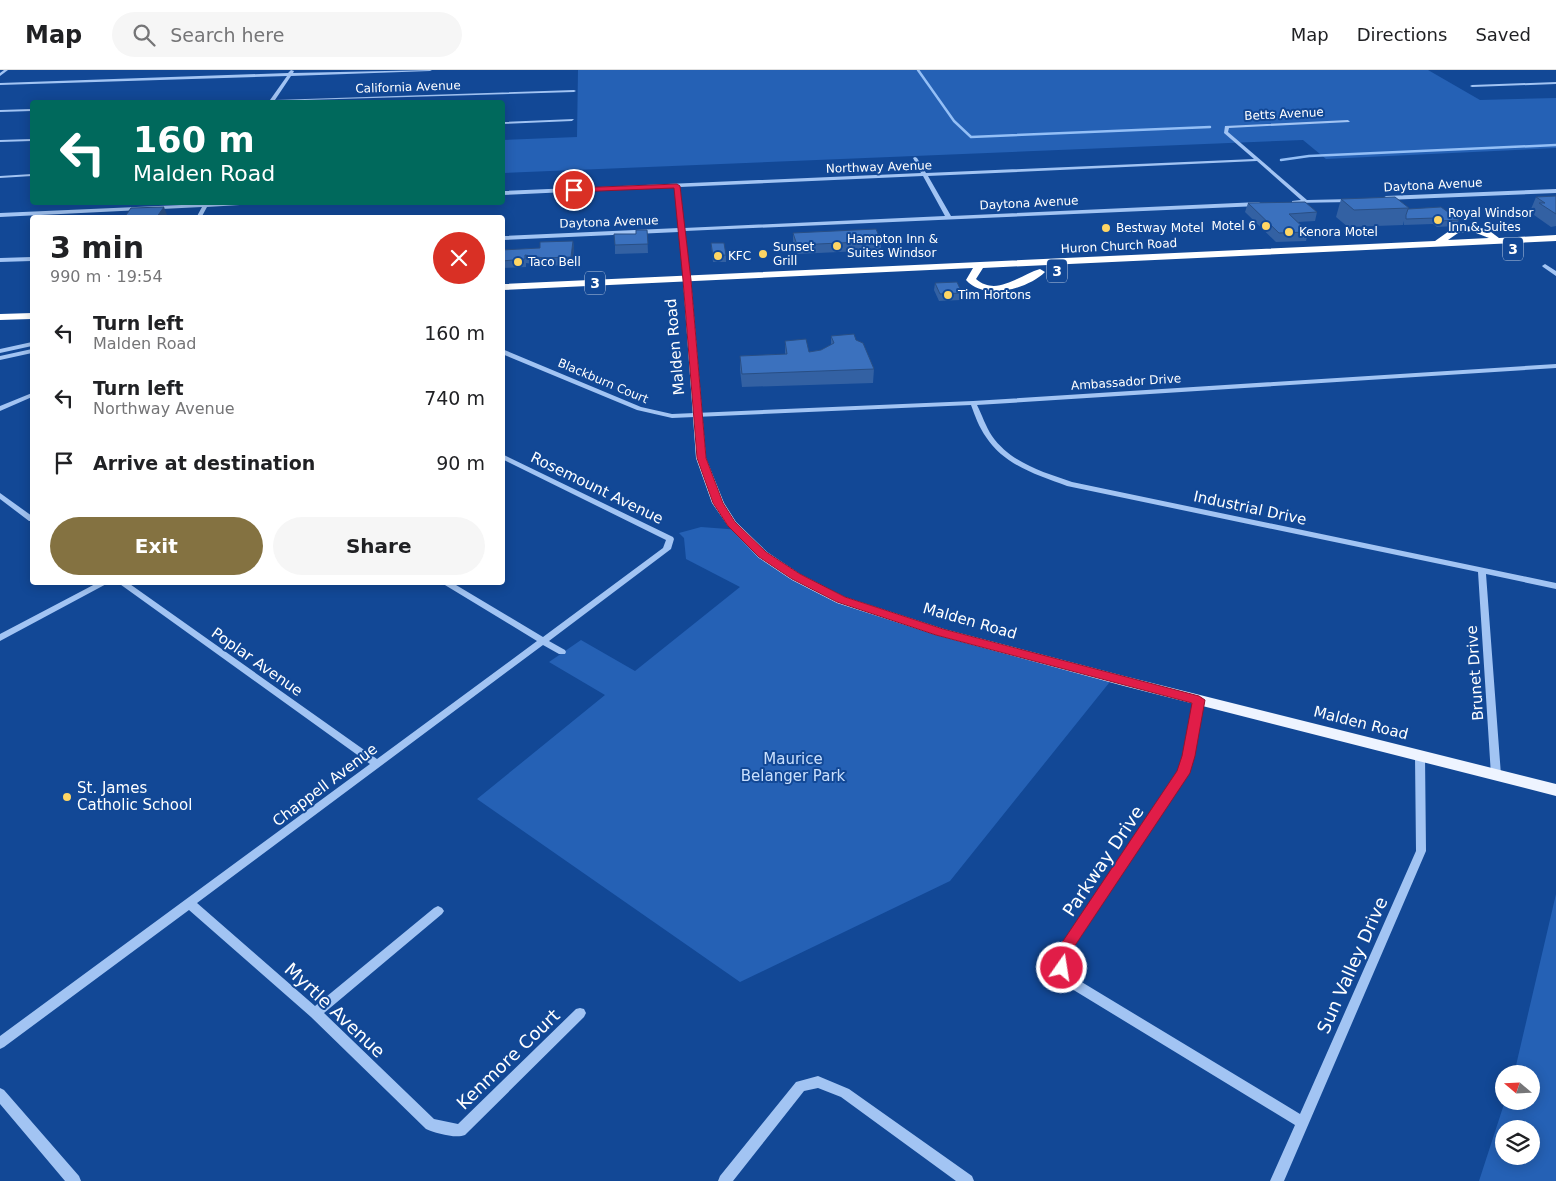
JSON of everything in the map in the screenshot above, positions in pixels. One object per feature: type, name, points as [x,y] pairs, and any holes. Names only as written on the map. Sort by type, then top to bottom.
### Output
[{"type":"highway","name":"Huron Church Road","points":[[505,296],[690,286],[978,266],[1556,238]]},
{"type":"highway","points":[[1470,251],[1490,248],[1496,241]]},
{"type":"highway","name":"Huron Church Road","points":[[973,275],[971,280],[974,284],[982,288],[991,289],[1006,287],[1040,272],[1556,247]]},
{"type":"highway","points":[[769,285],[973,275],[978,266]]},
{"type":"highway","name":"Huron Church Road","points":[[505,287],[690,286]]},
{"type":"highway","points":[[0,308],[30,307]]},
{"type":"highway","points":[[0,317],[30,316]]},
{"type":"main road","name":"Malden Road","points":[[690,286],[702,458],[718,503],[732,524],[763,555],[796,577],[841,600],[940,632],[1199,700],[1556,790]]},
{"type":"street","points":[[0,75],[6,70]]},
{"type":"street","points":[[0,84],[291,72],[430,70]]},
{"type":"street","points":[[273,100],[291,72]]},
{"type":"street","points":[[1472,86],[1556,83]]},
{"type":"street","name":"California Avenue","points":[[327,100],[574,91]]},
{"type":"street","points":[[0,111],[30,110]]},
{"type":"street","points":[[505,123],[572,120]]},
{"type":"street","name":"Betts Avenue","points":[[1257,160],[1226,132],[1227,127],[1348,121]]},
{"type":"street","points":[[0,141],[30,140]]},
{"type":"street","points":[[915,158],[949,218]]},
{"type":"street","points":[[1257,160],[1306,202]]},
{"type":"street","name":"Northway Avenue","points":[[505,193],[1257,160]]},
{"type":"street","points":[[0,176],[30,175]]},
{"type":"street","points":[[574,190],[575,178]]},
{"type":"street","name":"Malden Road","points":[[677,186],[690,286]]},
{"type":"street","name":"Daytona Avenue","points":[[1380,199],[1556,191]]},
{"type":"street","points":[[1288,203],[1355,200]]},
{"type":"street","name":"Daytona Avenue","points":[[505,238],[1269,204]]},
{"type":"street","points":[[0,215],[187,205]]},
{"type":"street","points":[[0,260],[30,259]]},
{"type":"street","points":[[1545,266],[1556,274]]},
{"type":"street","points":[[0,351],[30,344]]},
{"type":"street","points":[[0,358],[30,351]]},
{"type":"street","name":"Blackburn Court","points":[[505,352],[639,409],[672,416],[698,415]]},
{"type":"street","name":"Ambassador Drive","points":[[698,415],[973,403],[1556,366]]},
{"type":"street","points":[[0,409],[30,397]]},
{"type":"street","name":"Industrial Drive","points":[[973,403],[990,438],[1003,452],[1034,472],[1070,484],[1556,586]]},
{"type":"street","name":"Rosemount Avenue","points":[[505,457],[670,539],[667,549]]},
{"type":"street","points":[[0,495],[30,518]]},
{"type":"street","name":"Chappell Avenue","points":[[0,1043],[667,549]]},
{"type":"street","name":"Brunet Drive","points":[[1482,570],[1496,775]]},
{"type":"street","points":[[0,638],[100,585]]},
{"type":"street","name":"Poplar Avenue","points":[[125,585],[377,764]]},
{"type":"street","points":[[449,585],[562,652]]},
{"type":"street","name":"Parkway Drive","points":[[1199,700],[1189,756],[1183,773],[1066,947],[1062,968],[1071,982],[1303,1123]]},
{"type":"street","name":"Sun Valley Drive","points":[[1277,1181],[1422,851],[1420,756]]},
{"type":"street","name":"Myrtle Avenue","points":[[190,904],[315,1013],[431,1125],[460,1131]]},
{"type":"street","points":[[315,1013],[438,911]]},
{"type":"street","name":"Kenmore Court","points":[[460,1131],[580,1013]]},
{"type":"street","points":[[725,1181],[800,1086],[818,1082],[845,1093],[967,1181]]},
{"type":"street","points":[[0,1094],[74,1181]]},
{"type":"green space","points":[[578,70],[1428,70],[1480,100],[1556,98],[1556,148],[1326,159],[1303,140],[505,173],[505,140],[577,137]]},
{"type":"green space","name":"Maurice Belanger Park","points":[[701,527],[741,530],[772,561],[874,614],[1113,678],[950,881],[740,982],[477,799],[605,695],[549,662],[581,640],[635,671],[740,587],[686,559],[684,538],[679,533]]},
{"type":"green space","points":[[1556,894],[1556,1181],[1479,1181],[1495,1132],[1495,1165],[1540,1165],[1540,1120],[1499,1120],[1502,1110],[1540,1110],[1540,1065],[1516,1065]]},
{"type":"building","points":[[1556,196],[1556,214],[1539,203],[1545,203],[1536,197]]},
{"type":"building","points":[[1395,197],[1409,208],[1354,210],[1341,199]]},
{"type":"building","points":[[1305,202],[1317,212],[1289,214],[1308,232],[1279,233],[1248,203]]},
{"type":"building","points":[[164,207],[158,215],[126,215],[131,208]]},
{"type":"building","points":[[1441,207],[1459,220],[1439,221],[1435,218],[1406,219],[1408,209]]},
{"type":"building","points":[[876,229],[881,241],[797,245],[793,233]]},
{"type":"building","points":[[636,230],[647,230],[648,244],[615,245],[614,234],[636,234]]},
{"type":"building","points":[[573,241],[571,257],[544,258],[525,255],[525,259],[505,261],[505,250],[540,248],[540,242]]},
{"type":"building","points":[[711,243],[724,243],[726,255],[713,256]]},
{"type":"building","points":[[957,282],[962,293],[940,294],[935,283]]},
{"type":"building","points":[[854,334],[856,340],[863,343],[874,369],[742,374],[740,356],[787,354],[785,341],[806,339],[809,352],[821,350],[834,343],[831,336]]},
{"type":"waterway","points":[[918,70],[954,121],[971,137],[1210,127]]},
{"type":"waterway","points":[[1281,160],[1309,156],[1556,145]]},
{"type":"place","name":"Royal Windsor Inn & Suites","points":[[1438,220]]},
{"type":"place","name":"Motel 6","points":[[1266,226]]},
{"type":"place","name":"Bestway Motel","points":[[1106,228]]},
{"type":"place","name":"Kenora Motel","points":[[1289,232]]},
{"type":"place","name":"Hampton Inn & Suites Windsor","points":[[837,246]]},
{"type":"place","name":"Sunset Grill","points":[[763,254]]},
{"type":"place","name":"KFC","points":[[718,256]]},
{"type":"place","name":"Taco Bell","points":[[518,262]]},
{"type":"place","name":"Tim Hortons","points":[[948,295]]},
{"type":"place","name":"St. James Catholic School","points":[[67,797]]},
{"type":"route","points":[[574,190],[677,186],[702,458],[718,503],[732,524],[763,555],[796,577],[841,600],[940,632],[1199,700],[1189,756],[1183,773],[1066,947],[1062,968]]}]
